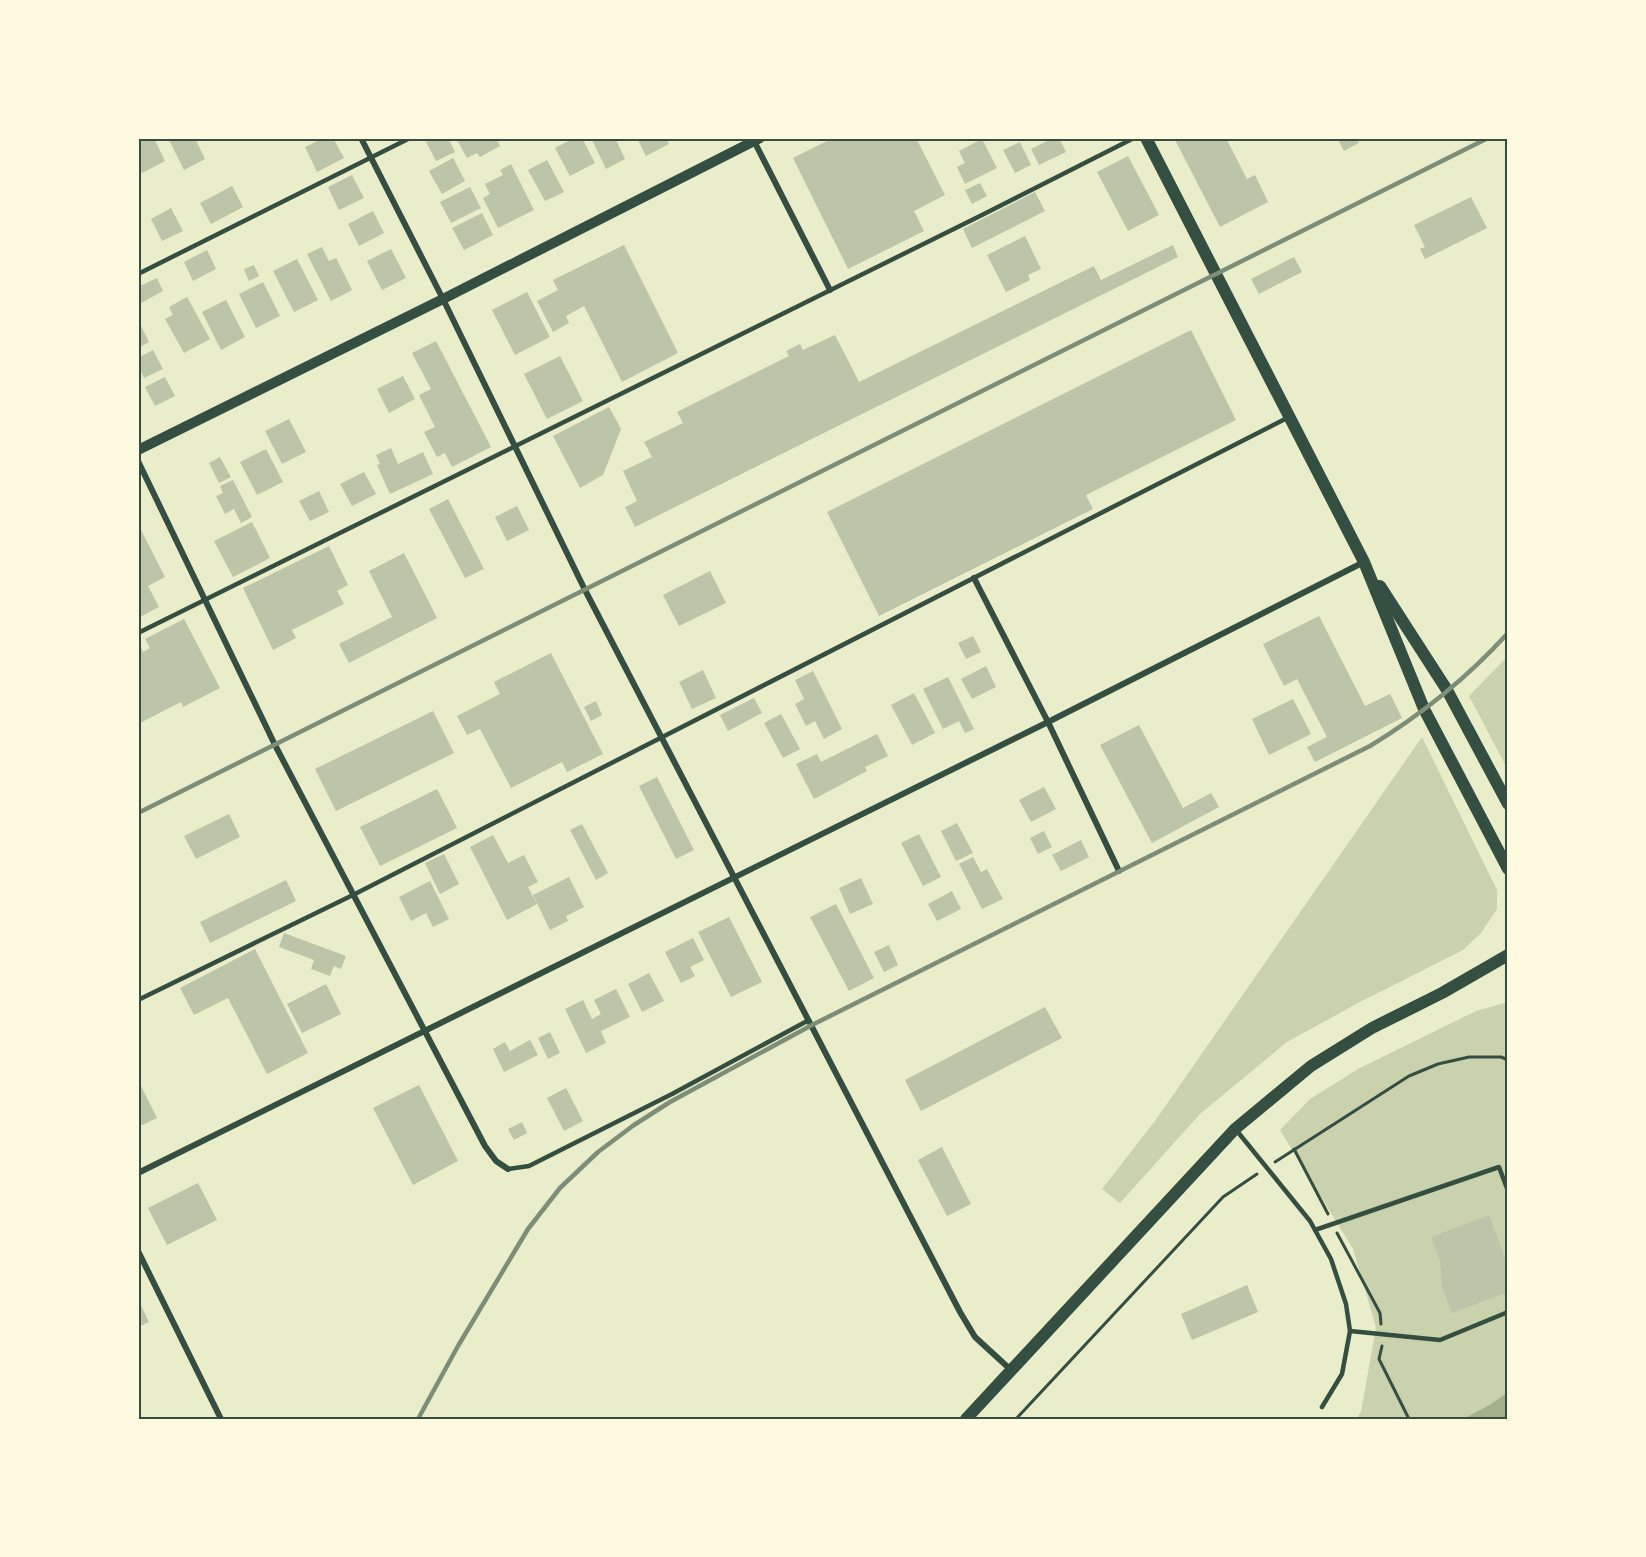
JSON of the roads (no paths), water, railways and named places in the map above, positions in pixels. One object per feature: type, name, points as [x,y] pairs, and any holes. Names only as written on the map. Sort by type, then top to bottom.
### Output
[{"type":"main road","points":[[1146,138],[1364,562],[1424,709],[1508,869]]},
{"type":"main road","points":[[1364,562],[1447,690],[1508,804]]},
{"type":"main road","points":[[966,1419],[1235,1129],[1311,1066],[1372,1028],[1442,993],[1508,956]]},
{"type":"street","points":[[361,138],[443,299],[585,590],[975,1337],[1011,1370]]},
{"type":"street","points":[[138,450],[443,299],[755,139],[830,290]]},
{"type":"street","points":[[138,461],[275,745],[423,1031],[485,1146],[496,1161],[508,1169]]},
{"type":"street","points":[[138,1173],[1048,722],[1364,562]]},
{"type":"street","points":[[974,578],[1048,722],[1119,870]]},
{"type":"street","points":[[138,1251],[221,1419]]},
{"type":"lane","points":[[138,274],[410,138]]},
{"type":"lane","points":[[138,633],[1134,138]]},
{"type":"lane","points":[[138,1000],[353,895],[1290,417]]},
{"type":"lane","points":[[508,1169],[529,1166],[550,1156],[672,1095],[808,1020]]},
{"type":"lane","points":[[1235,1129],[1310,1221],[1331,1259],[1346,1304],[1350,1331],[1342,1374],[1322,1407]]},
{"type":"lane","points":[[1315,1230],[1499,1167],[1508,1191]]},
{"type":"lane","points":[[1350,1331],[1440,1340],[1508,1312]]},
{"type":"railway","points":[[138,813],[1488,138]]},
{"type":"railway","points":[[418,1419],[458,1346],[528,1229],[560,1188],[598,1152],[634,1125],[670,1102],[812,1025],[1370,746],[1443,694],[1477,665],[1508,633]]}]
